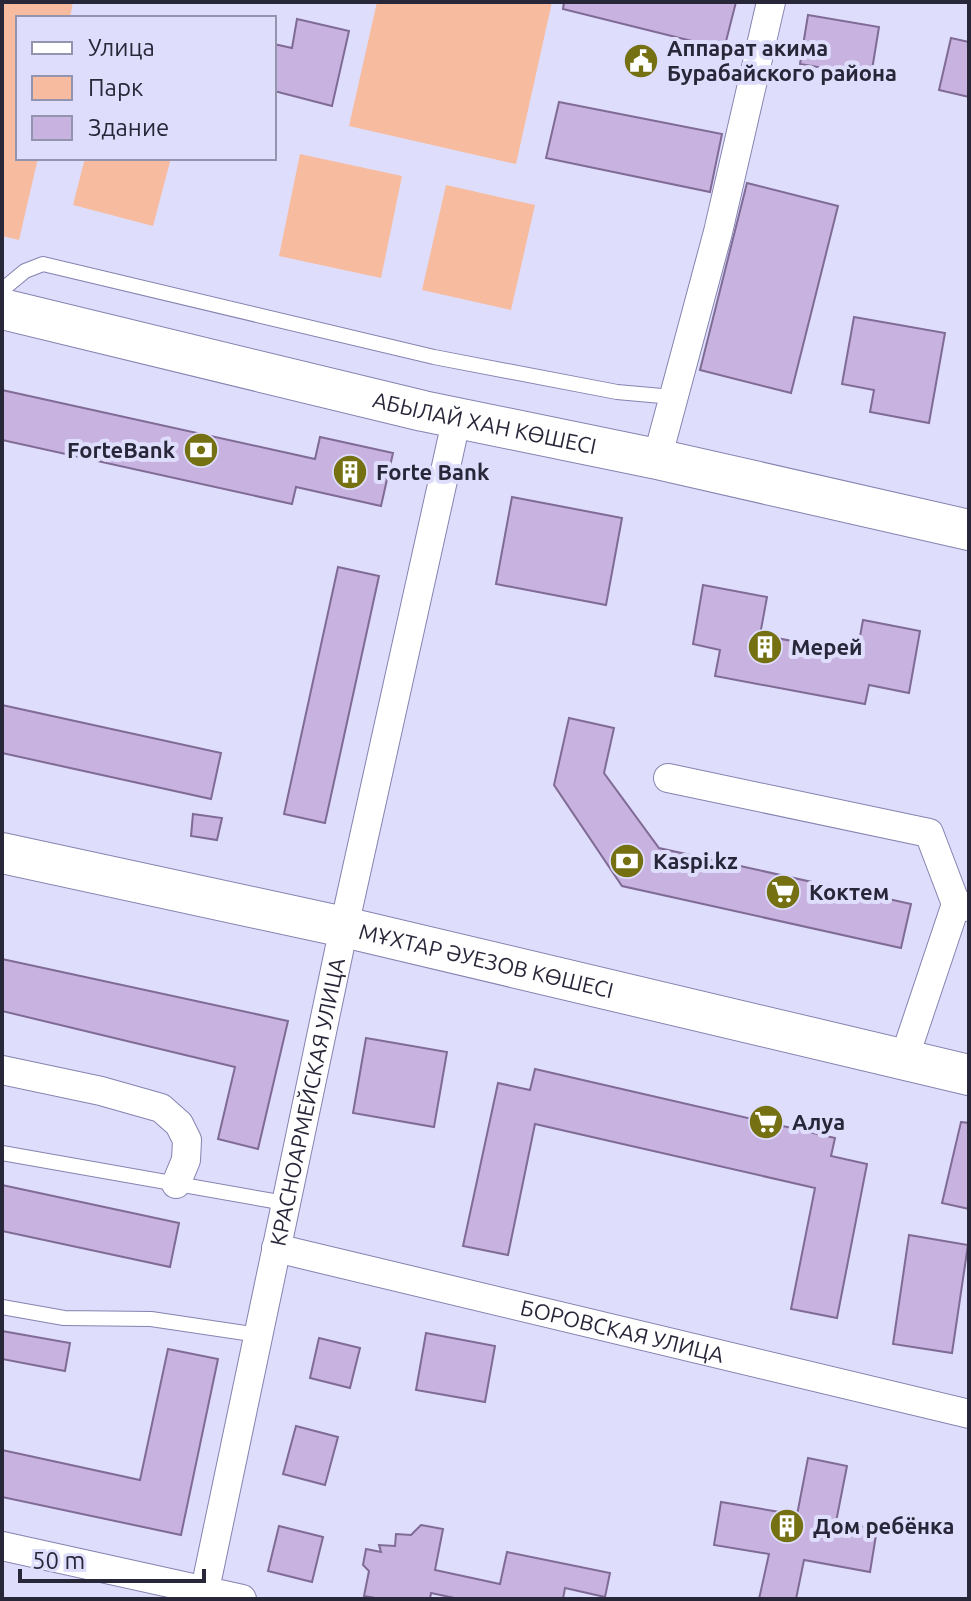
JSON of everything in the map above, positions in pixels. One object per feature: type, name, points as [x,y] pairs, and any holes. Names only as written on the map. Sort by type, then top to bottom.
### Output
[{"type":"street","points":[[657,459],[718,232],[771,2]]},
{"type":"street","name":"АБЫЛАЙ ХАН КӨШЕСІ","points":[[2,309],[457,417],[969,530]]},
{"type":"street","name":"КРАСНОАРМЕЙСКАЯ УЛИЦА","points":[[203,1595],[344,927],[457,417]]},
{"type":"street","points":[[668,778],[929,833],[963,905],[904,1059]]},
{"type":"street","name":"МҰХТАР ӘУЕЗОВ КӨШЕСІ","points":[[2,853],[344,927],[969,1075]]},
{"type":"street","points":[[2,1070],[88,1087],[161,1108],[179,1124],[187,1140],[186,1160],[176,1184]]},
{"type":"street","name":"БОРОВСКАЯ УЛИЦА","points":[[276,1248],[969,1414]]},
{"type":"street","points":[[2,1546],[203,1595],[242,1599]]},
{"type":"lane","points":[[2,290],[25,271],[43,264],[434,357],[617,392],[673,397]]},
{"type":"lane","points":[[2,1153],[285,1203]]},
{"type":"lane","points":[[2,1307],[64,1318],[151,1319],[258,1335]]},
{"type":"green space","points":[[2,2],[73,2],[70,16],[16,16],[16,160],[38,160],[19,240],[2,236]]},
{"type":"green space","points":[[377,2],[552,2],[516,164],[349,126]]},
{"type":"green space","points":[[300,154],[402,176],[381,278],[279,256]]},
{"type":"green space","points":[[84,160],[170,160],[153,226],[73,205]]},
{"type":"green space","points":[[446,185],[535,205],[511,310],[422,290]]},
{"type":"building","points":[[564,2],[736,2],[724,49],[563,9]]},
{"type":"building","points":[[808,15],[879,27],[871,76],[800,64]]},
{"type":"building","points":[[297,19],[349,31],[332,106],[276,92],[276,44],[292,48]]},
{"type":"building","points":[[951,38],[969,42],[969,97],[939,90]]},
{"type":"building","points":[[559,102],[722,134],[710,192],[546,158]]},
{"type":"building","points":[[747,183],[838,206],[791,393],[700,370]]},
{"type":"building","points":[[854,317],[945,333],[929,423],[870,412],[874,390],[842,384]]},
{"type":"building","points":[[2,390],[315,459],[320,437],[393,453],[381,506],[296,487],[292,504],[2,440]]},
{"type":"building","points":[[512,497],[622,518],[606,605],[496,584]]},
{"type":"building","points":[[338,567],[379,576],[325,823],[284,814]]},
{"type":"building","name":"Мерей","points":[[703,585],[767,597],[760,635],[857,653],[863,620],[920,631],[909,693],[869,685],[865,704],[715,676],[720,650],[693,644]]},
{"type":"building","points":[[2,705],[221,753],[211,799],[2,753]]},
{"type":"building","points":[[569,718],[614,728],[604,773],[659,848],[911,904],[901,948],[622,886],[554,785]]},
{"type":"building","points":[[193,814],[222,818],[217,840],[191,836]]},
{"type":"building","points":[[2,959],[288,1021],[258,1149],[218,1139],[235,1067],[2,1011]]},
{"type":"building","points":[[366,1038],[447,1052],[434,1127],[353,1113]]},
{"type":"building","points":[[535,1069],[835,1138],[831,1156],[867,1164],[837,1318],[791,1309],[815,1188],[535,1124],[508,1255],[463,1246],[498,1083],[530,1090]]},
{"type":"building","points":[[961,1122],[969,1123],[969,1209],[942,1203]]},
{"type":"building","points":[[2,1185],[179,1223],[170,1267],[2,1231]]},
{"type":"building","points":[[909,1235],[968,1245],[952,1353],[893,1344]]},
{"type":"building","points":[[2,1331],[70,1343],[65,1371],[2,1359]]},
{"type":"building","points":[[426,1333],[495,1346],[485,1402],[416,1390]]},
{"type":"building","points":[[319,1338],[360,1348],[350,1388],[310,1378]]},
{"type":"building","points":[[168,1349],[218,1359],[181,1535],[2,1497],[2,1450],[140,1480]]},
{"type":"building","points":[[296,1426],[338,1437],[325,1485],[283,1474]]},
{"type":"building","name":"Дом ребёнка","points":[[808,1458],[847,1466],[836,1522],[877,1529],[870,1572],[804,1560],[796,1599],[759,1599],[769,1554],[714,1545],[721,1502],[797,1515]]},
{"type":"building","points":[[421,1525],[443,1529],[435,1570],[500,1584],[507,1552],[610,1573],[605,1597],[565,1588],[563,1599],[459,1599],[431,1593],[430,1599],[364,1596],[369,1571],[363,1565],[366,1549],[381,1552],[379,1545],[395,1546],[396,1534],[411,1535]]},
{"type":"building","points":[[279,1526],[323,1537],[312,1582],[268,1571]]},
{"type":"place","name":"Аппарат акима Бурабайского района","points":[[641,61]]},
{"type":"place","name":"ForteBank","points":[[201,450]]},
{"type":"place","name":"Forte Bank","points":[[350,472]]},
{"type":"place","name":"Мерей","points":[[765,647]]},
{"type":"place","name":"Kaspi.kz","points":[[627,861]]},
{"type":"place","name":"Коктем","points":[[783,892]]},
{"type":"place","name":"Алуа","points":[[766,1122]]},
{"type":"place","name":"Дом ребёнка","points":[[787,1526]]}]
